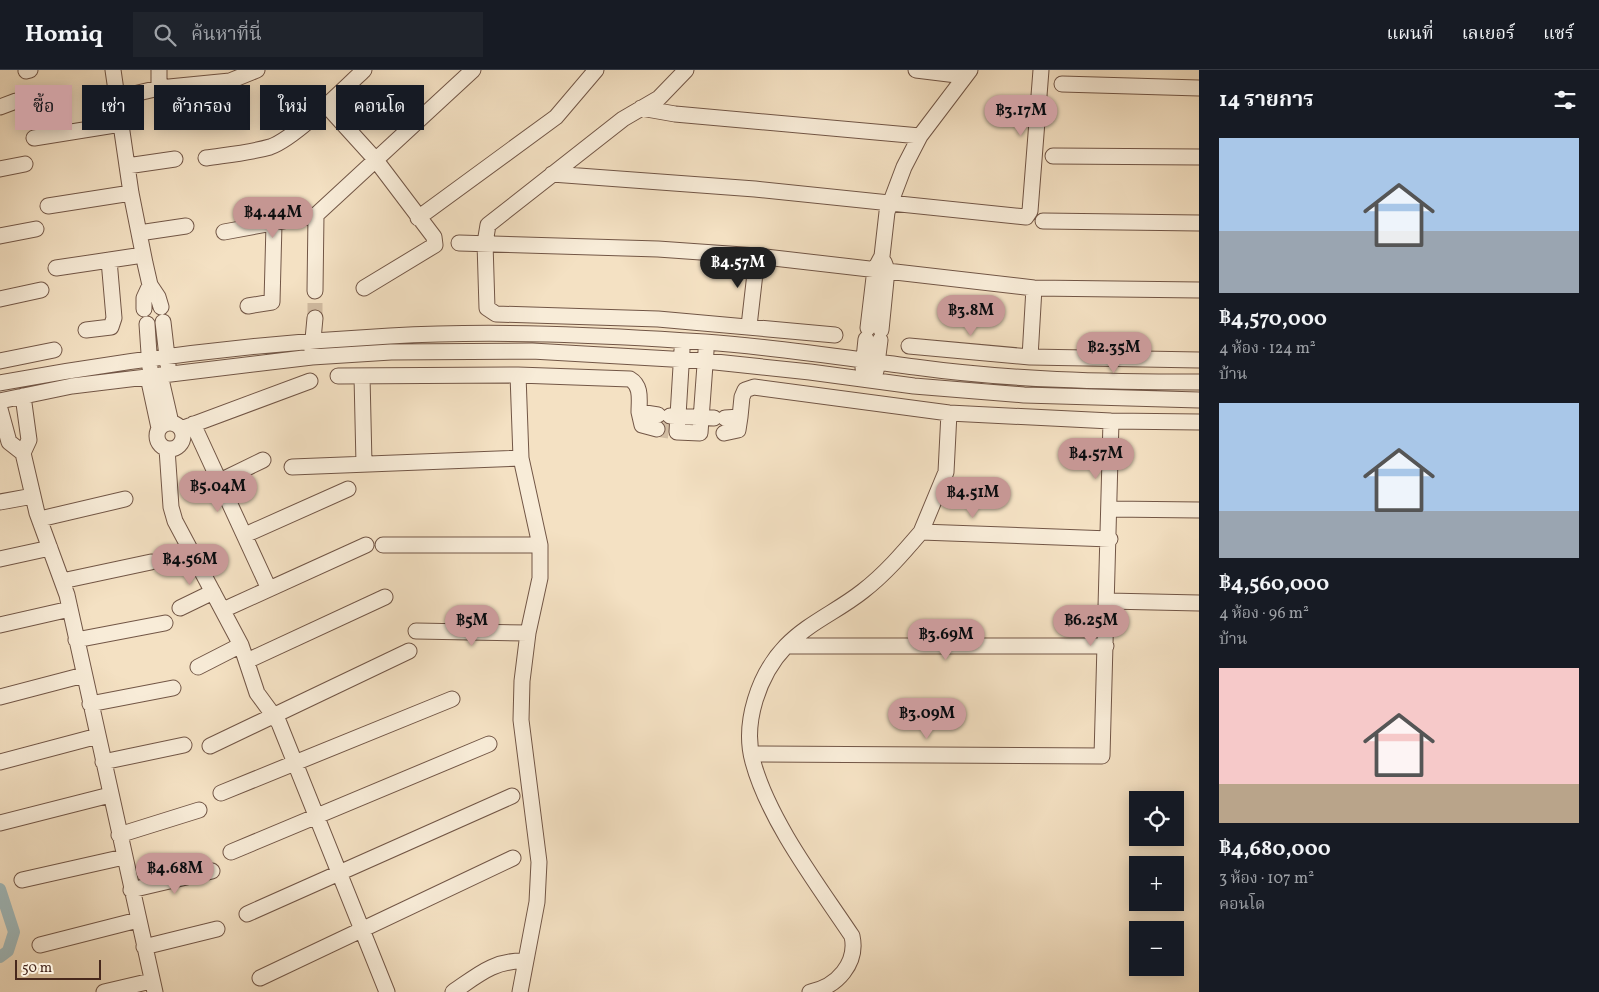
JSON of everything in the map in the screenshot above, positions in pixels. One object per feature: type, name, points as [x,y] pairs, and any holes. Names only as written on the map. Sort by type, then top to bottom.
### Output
[{"type":"street","points":[[26,71],[30,70]]},
{"type":"street","points":[[113,70],[115,85]]},
{"type":"street","points":[[159,70],[159,85]]},
{"type":"street","points":[[189,85],[230,81],[257,70]]},
{"type":"street","points":[[364,70],[326,105],[375,159],[434,237],[435,245],[364,288]]},
{"type":"street","points":[[224,232],[316,215],[473,70]]},
{"type":"street","points":[[418,218],[556,116],[596,70]]},
{"type":"street","points":[[686,70],[659,98],[623,119],[488,225],[485,243],[486,304],[491,312],[496,314],[658,319],[835,335]]},
{"type":"street","points":[[916,70],[968,73]]},
{"type":"street","points":[[552,174],[687,183],[890,202],[1021,218],[1029,216],[1041,70]]},
{"type":"street","points":[[868,380],[890,202],[904,167],[920,136],[968,73]]},
{"type":"street","points":[[1062,84],[1199,88]]},
{"type":"street","points":[[0,107],[15,101]]},
{"type":"street","points":[[641,108],[676,114],[920,136]]},
{"type":"street","points":[[34,138],[84,130]]},
{"type":"street","points":[[122,130],[143,255],[150,285],[158,296],[162,315],[167,355],[157,376]]},
{"type":"street","points":[[206,158],[270,147],[296,130]]},
{"type":"street","points":[[1053,156],[1199,157]]},
{"type":"street","points":[[127,166],[176,159]]},
{"type":"street","points":[[0,169],[25,164]]},
{"type":"street","points":[[48,206],[131,193]]},
{"type":"street","points":[[315,291],[316,215]]},
{"type":"street","points":[[1043,221],[1199,224]]},
{"type":"street","points":[[248,306],[272,302],[274,224]]},
{"type":"street","points":[[139,233],[186,226]]},
{"type":"street","points":[[0,236],[36,229]]},
{"type":"street","points":[[460,243],[658,249],[881,265],[1034,288],[1199,290]]},
{"type":"street","points":[[56,268],[143,255]]},
{"type":"street","points":[[748,326],[757,256]]},
{"type":"street","points":[[86,330],[111,327],[114,318],[109,260]]},
{"type":"street","points":[[144,309],[144,298],[150,285]]},
{"type":"street","points":[[1030,357],[1034,288]]},
{"type":"street","points":[[0,299],[42,290]]},
{"type":"street","points":[[312,357],[315,318]]},
{"type":"street","points":[[146,324],[149,358],[176,426],[220,481],[269,589]]},
{"type":"street","points":[[0,383],[103,364],[167,355],[392,336],[528,334],[706,342],[1024,378],[1199,382]]},
{"type":"street","points":[[668,423],[683,341]]},
{"type":"street","points":[[706,342],[706,361],[717,424]]},
{"type":"street","points":[[908,346],[1030,357],[1199,360]]},
{"type":"street","points":[[0,361],[54,350]]},
{"type":"street","points":[[0,401],[72,386],[312,357],[392,352],[532,351],[706,361],[1024,396],[1199,400]]},
{"type":"street","points":[[518,375],[521,458],[540,545],[540,578],[528,633],[522,681],[521,720],[539,862],[537,902],[520,992]]},
{"type":"street","points":[[338,376],[518,375],[630,379],[636,382],[639,390],[639,412],[642,425],[668,423],[717,424],[742,397],[745,390],[754,387],[949,413],[1111,421],[1199,422]]},
{"type":"street","points":[[362,376],[364,464]]},
{"type":"street","points":[[1024,378],[1024,396]]},
{"type":"street","points":[[310,381],[176,426],[157,440],[167,449],[171,507],[175,521],[241,645],[257,693],[279,723],[315,817],[387,992]]},
{"type":"street","points":[[23,396],[29,440],[23,453],[32,496],[70,609],[144,947],[150,988],[104,992]]},
{"type":"street","points":[[0,409],[9,442],[23,453]]},
{"type":"street","points":[[810,992],[830,984],[844,972],[855,949],[852,936],[764,794],[752,754],[750,732],[758,694],[767,669],[786,646],[812,624],[862,592],[892,565],[921,532],[946,472],[949,413]]},
{"type":"street","points":[[752,754],[1102,756],[1110,539],[1111,421]]},
{"type":"street","points":[[167,449],[176,448],[182,442],[183,434],[176,426]]},
{"type":"street","points":[[292,467],[521,458]]},
{"type":"street","points":[[220,481],[263,460]]},
{"type":"street","points":[[245,535],[348,489]]},
{"type":"street","points":[[0,502],[32,496]]},
{"type":"street","points":[[40,519],[125,499]]},
{"type":"street","points":[[1110,510],[1199,510]]},
{"type":"street","points":[[921,532],[1110,539]]},
{"type":"street","points":[[222,610],[366,545]]},
{"type":"street","points":[[383,545],[540,545]]},
{"type":"street","points":[[0,559],[50,548]]},
{"type":"street","points":[[62,581],[151,562]]},
{"type":"street","points":[[180,608],[213,592]]},
{"type":"street","points":[[247,661],[385,597]]},
{"type":"street","points":[[1108,601],[1199,603]]},
{"type":"street","points":[[0,625],[70,609]]},
{"type":"street","points":[[76,640],[165,623]]},
{"type":"street","points":[[416,631],[528,633]]},
{"type":"street","points":[[198,667],[241,645]]},
{"type":"street","points":[[786,646],[1106,646]]},
{"type":"street","points":[[210,746],[409,651]]},
{"type":"street","points":[[0,697],[84,675]]},
{"type":"street","points":[[90,704],[173,688]]},
{"type":"street","points":[[221,793],[452,699]]},
{"type":"street","points":[[0,762],[98,736]]},
{"type":"street","points":[[231,852],[489,744]]},
{"type":"street","points":[[103,762],[184,745]]},
{"type":"street","points":[[0,823],[110,794]]},
{"type":"street","points":[[247,914],[512,796]]},
{"type":"street","points":[[119,835],[199,810]]},
{"type":"street","points":[[22,880],[124,857]]},
{"type":"street","points":[[260,978],[513,858]]},
{"type":"street","points":[[131,890],[212,871]]},
{"type":"street","points":[[40,945],[138,920]]},
{"type":"street","points":[[144,947],[217,929]]},
{"type":"street","points":[[453,992],[490,967],[509,961],[525,961]]},
{"type":"waterway","points":[[0,889],[14,932],[8,951],[0,957]]},
{"type":"tunnel","points":[[315,291],[315,318]]},
{"type":"tunnel","points":[[657,429],[669,431]]}]
